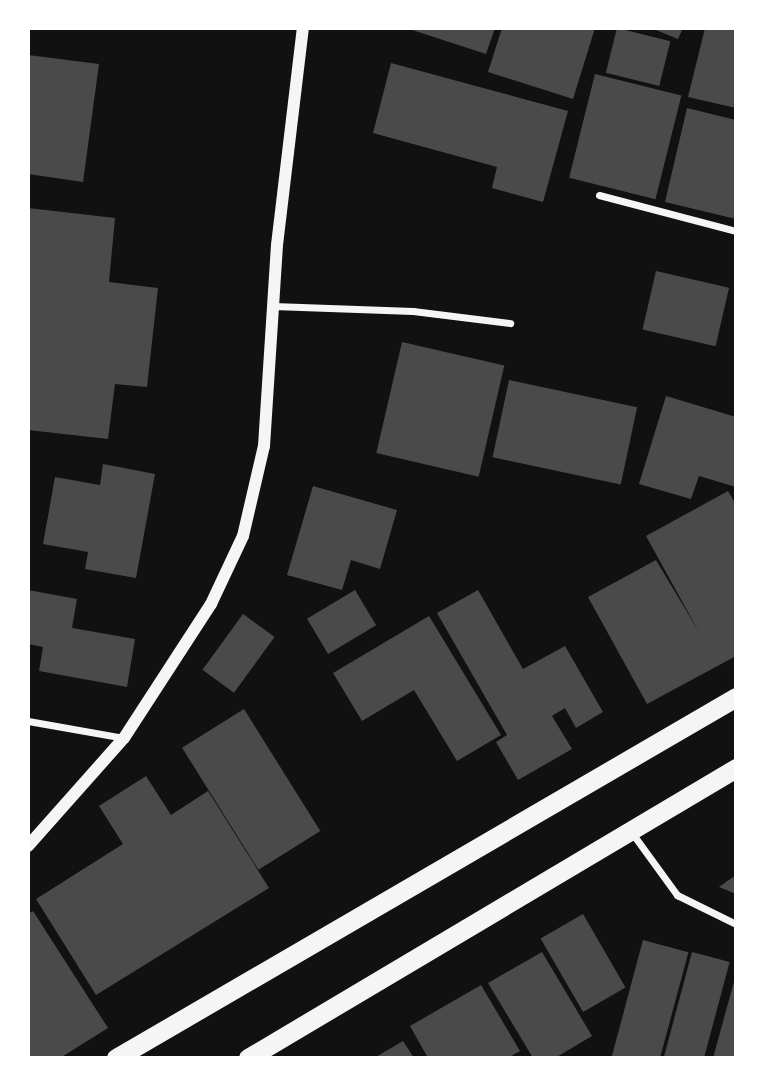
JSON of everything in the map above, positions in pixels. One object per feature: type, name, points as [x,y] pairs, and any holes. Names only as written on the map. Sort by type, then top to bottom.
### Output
[{"type":"highway","points":[[116,1058],[736,697]]},
{"type":"highway","points":[[248,1058],[736,768]]},
{"type":"street","points":[[28,846],[124,738],[211,604],[243,536],[264,446],[273,306],[303,28]]},
{"type":"street","points":[[599,195],[736,231]]},
{"type":"street","points":[[273,306],[412,311],[510,323]]},
{"type":"street","points":[[28,721],[124,738]]},
{"type":"street","points":[[629,830],[677,895],[736,924]]},
{"type":"building","points":[[406,28],[495,28],[486,54]]},
{"type":"building","points":[[502,28],[595,28],[573,99],[488,72]]},
{"type":"building","points":[[617,28],[670,41],[659,86],[606,73]]},
{"type":"building","points":[[651,28],[683,28],[678,39]]},
{"type":"building","points":[[705,28],[736,28],[736,108],[688,97]]},
{"type":"building","points":[[28,55],[99,64],[83,182],[28,174]]},
{"type":"building","points":[[391,63],[568,111],[543,202],[492,188],[497,167],[373,133]]},
{"type":"building","points":[[595,74],[681,96],[655,199],[569,178]]},
{"type":"building","points":[[687,108],[736,120],[736,219],[665,202]]},
{"type":"building","points":[[28,208],[115,218],[109,282],[158,288],[147,387],[115,384],[108,439],[28,430]]},
{"type":"building","points":[[656,271],[729,288],[716,346],[643,329]]},
{"type":"building","points":[[402,342],[504,366],[479,477],[376,453]]},
{"type":"building","points":[[509,380],[637,407],[621,485],[493,457]]},
{"type":"building","points":[[666,396],[736,417],[736,487],[699,476],[691,499],[639,484]]},
{"type":"building","points":[[103,464],[155,474],[136,578],[85,569],[88,552],[43,544],[55,477],[100,485]]},
{"type":"building","points":[[313,486],[397,510],[380,569],[351,560],[342,590],[287,575]]},
{"type":"building","points":[[728,491],[736,505],[736,656],[647,704],[588,597],[656,560],[699,632],[646,536]]},
{"type":"building","points":[[28,590],[77,599],[72,628],[135,639],[127,687],[39,671],[43,647],[28,644]]},
{"type":"building","points":[[355,590],[376,625],[328,654],[307,619]]},
{"type":"building","points":[[478,590],[523,669],[565,646],[603,712],[576,728],[565,708],[552,716],[572,749],[518,780],[496,742],[507,735],[437,613]]},
{"type":"building","points":[[243,614],[275,637],[234,693],[202,670]]},
{"type":"building","points":[[429,616],[501,735],[457,761],[414,690],[362,721],[333,673]]},
{"type":"building","points":[[244,709],[320,831],[258,870],[182,748]]},
{"type":"building","points":[[146,776],[171,815],[208,791],[269,888],[96,995],[36,899],[123,844],[99,806]]},
{"type":"building","points":[[736,875],[736,894],[719,887]]},
{"type":"building","points":[[33,911],[108,1028],[60,1058],[28,1058],[28,914]]},
{"type":"building","points":[[583,914],[626,988],[583,1012],[541,938]]},
{"type":"building","points":[[643,940],[688,952],[660,1058],[611,1058]]},
{"type":"building","points":[[542,952],[592,1036],[555,1058],[533,1058],[488,983]]},
{"type":"building","points":[[692,952],[730,962],[704,1058],[664,1058]]},
{"type":"building","points":[[735,978],[736,1058],[713,1058]]},
{"type":"building","points":[[481,985],[520,1051],[508,1058],[428,1058],[410,1026]]},
{"type":"building","points":[[403,1041],[414,1058],[374,1058]]}]
